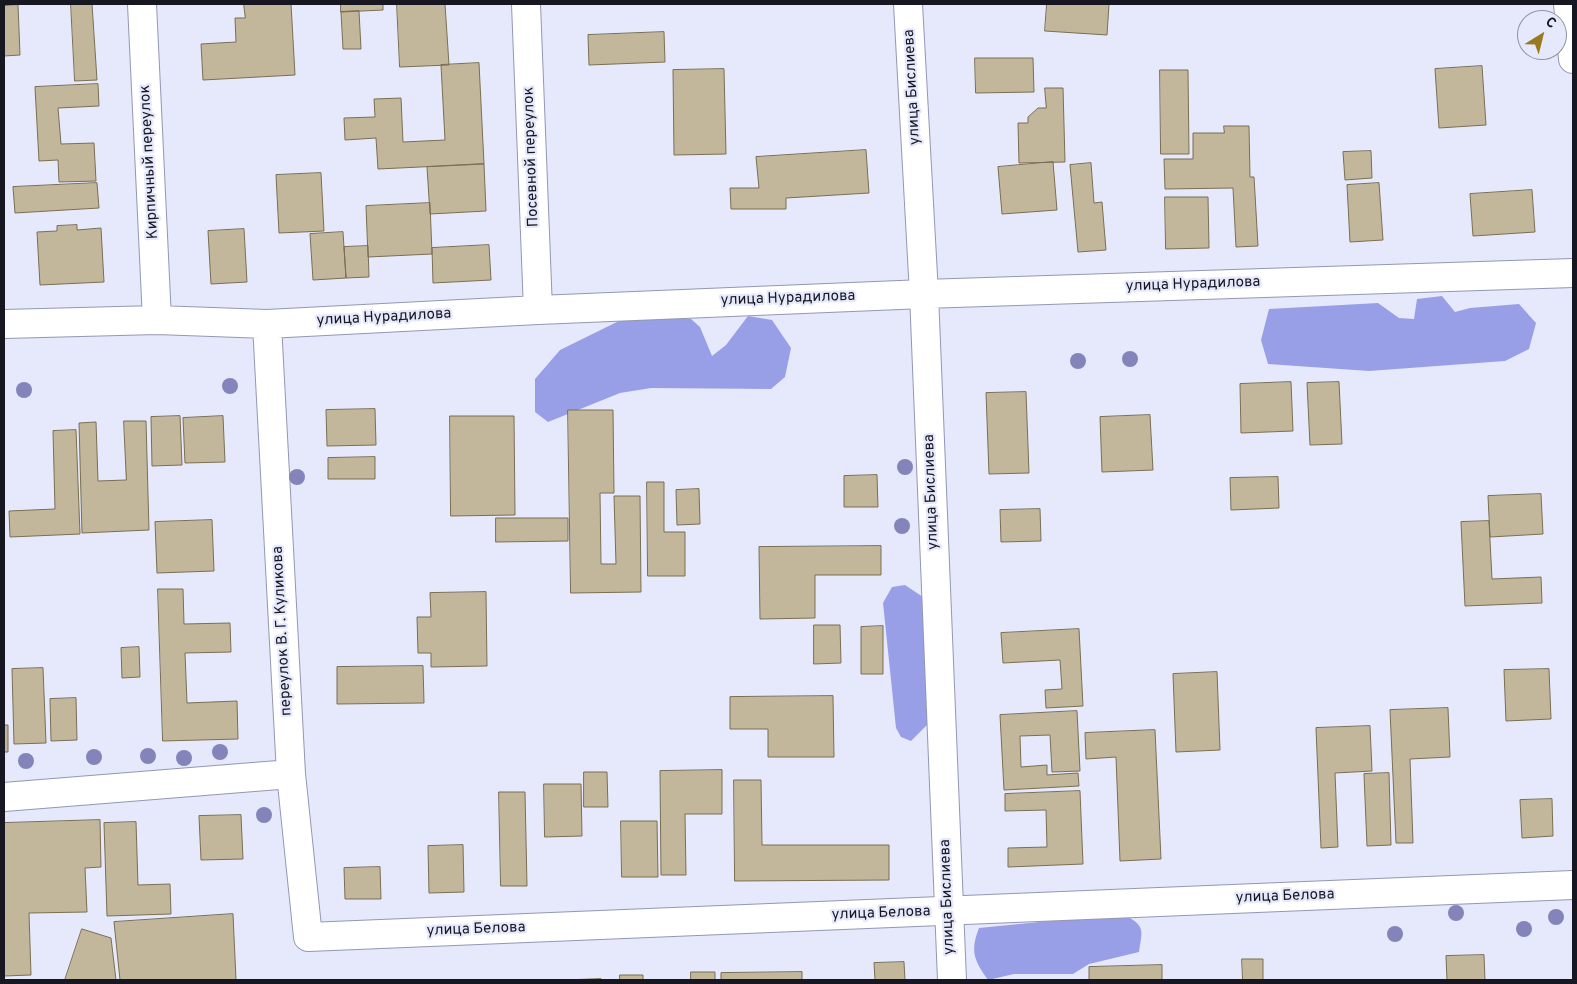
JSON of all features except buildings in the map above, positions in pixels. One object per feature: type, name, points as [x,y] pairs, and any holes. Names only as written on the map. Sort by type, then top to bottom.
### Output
[{"type":"street","name":"Кирпичный переулок","points":[[142,4],[157,320]]},
{"type":"street","name":"Посевной переулок","points":[[526,4],[538,310]]},
{"type":"street","name":"улица Бислиева","points":[[908,4],[924,294],[952,980]]},
{"type":"street","points":[[1568,4],[1573,59]]},
{"type":"street","name":"улица Нурадилова","points":[[4,324],[157,320],[267,324],[538,310],[924,294],[1573,274]]},
{"type":"street","name":"переулок В. Г. Куликова","points":[[267,324],[291,774],[308,937]]},
{"type":"street","points":[[4,797],[291,774]]},
{"type":"street","name":"улица Белова","points":[[308,937],[1573,885]]},
{"type":"shaded area","points":[[1442,296],[1455,312],[1470,308],[1519,304],[1536,323],[1529,349],[1505,361],[1369,371],[1268,364],[1261,340],[1269,309],[1378,303],[1399,318],[1414,319],[1417,299]]},
{"type":"shaded area","points":[[748,316],[772,320],[791,348],[785,377],[771,389],[651,388],[620,393],[548,422],[535,412],[535,379],[560,350],[623,319],[691,319],[700,327],[712,356],[726,345]]},
{"type":"shaded area","points":[[905,585],[923,597],[928,724],[911,741],[901,737],[896,728],[883,603],[892,587]]},
{"type":"shaded area","points":[[1126,916],[1140,927],[1139,952],[1089,964],[1073,974],[1014,974],[988,980],[979,967],[975,955],[974,949],[979,928],[1080,918]]}]
